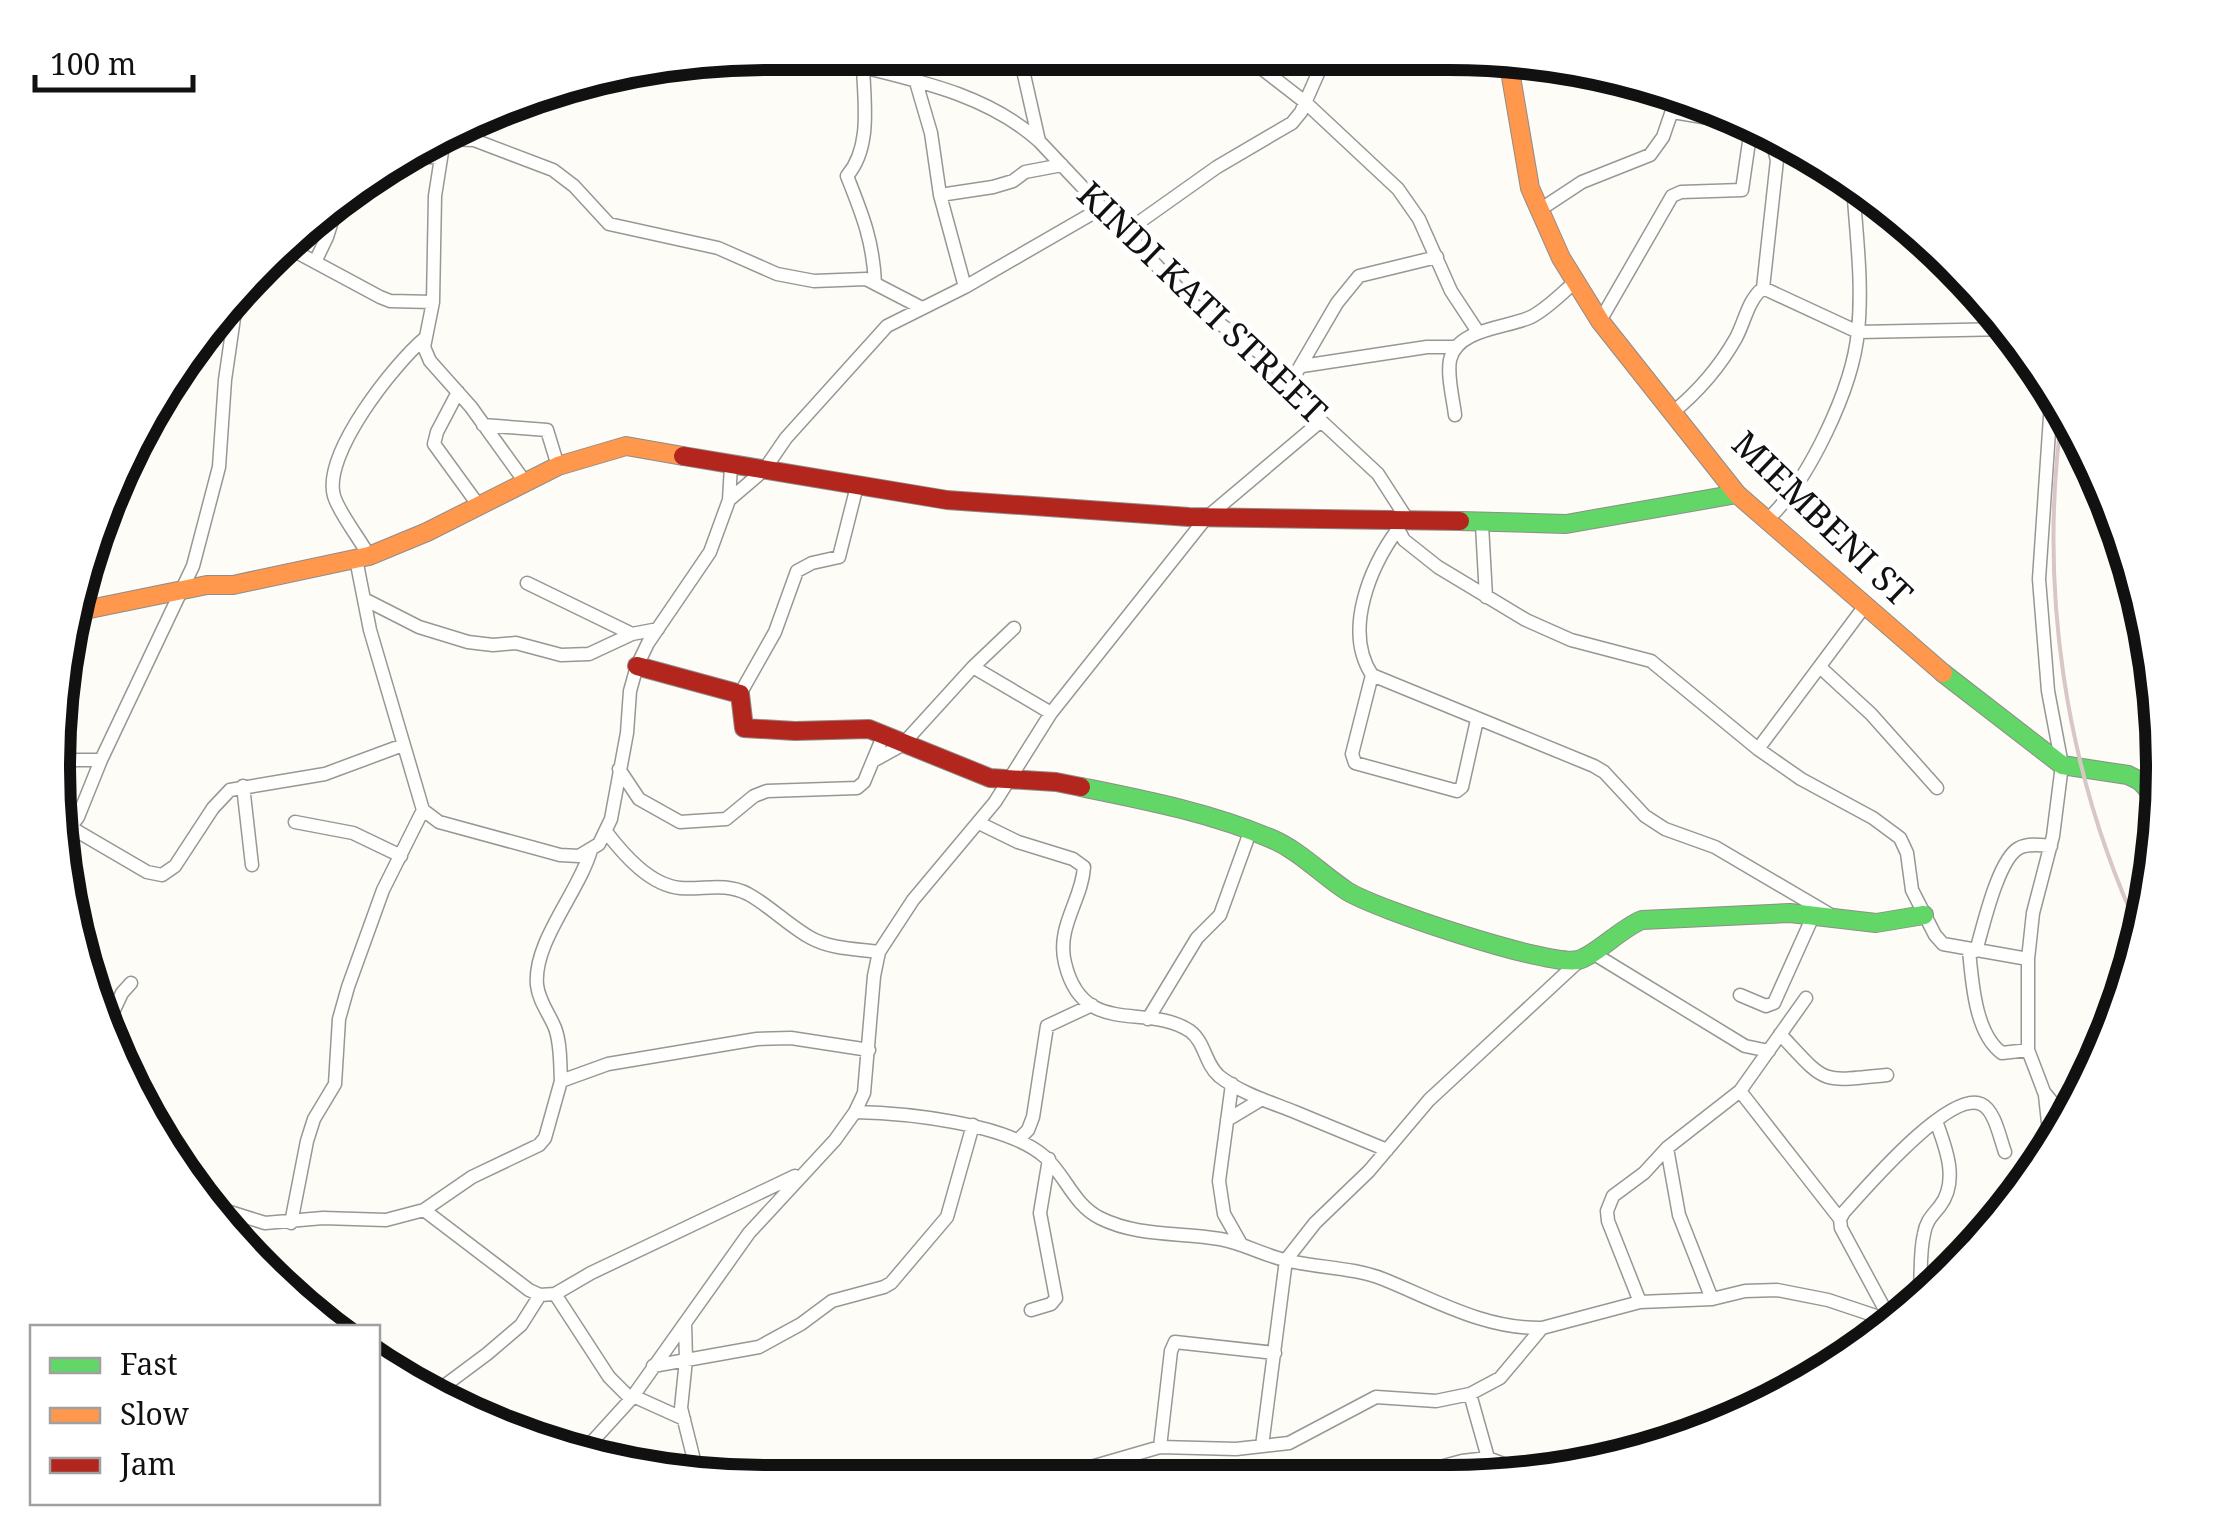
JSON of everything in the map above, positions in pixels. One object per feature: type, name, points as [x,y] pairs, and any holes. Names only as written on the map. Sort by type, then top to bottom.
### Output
[{"type":"street","points":[[869,70],[863,140],[848,176],[870,235],[875,283]]},
{"type":"street","name":"KINDI KATI STREET","points":[[887,70],[995,110],[1015,120],[1039,141],[1193,304],[1268,359],[1321,421],[1378,474],[1417,552],[1526,620],[1571,640],[1651,661],[1800,779],[1873,818],[1900,838],[1908,853],[1912,890],[1924,915]]},
{"type":"street","points":[[1023,70],[1039,141]]},
{"type":"street","points":[[1265,70],[1305,102],[1398,190],[1419,219],[1451,291],[1478,332]]},
{"type":"street","points":[[1124,233],[1217,167],[1292,124],[1319,70]]},
{"type":"street","name":"MIEMBENI ST","points":[[1510,73],[1530,188],[1575,282],[1600,321],[1738,494],[1991,714],[2062,765],[2128,775],[2146,787]]},
{"type":"street","points":[[916,82],[965,288]]},
{"type":"street","points":[[1538,211],[1582,182],[1650,155],[1659,145],[1673,107]]},
{"type":"street","points":[[1600,321],[1672,196],[1681,192],[1742,190],[1749,139]]},
{"type":"street","points":[[464,140],[553,170],[574,186],[609,224],[718,248],[777,274],[814,280],[858,278],[922,308]]},
{"type":"street","points":[[443,151],[432,246],[433,302],[424,347],[430,361],[525,482]]},
{"type":"street","points":[[1672,413],[1711,376],[1739,333],[1753,298],[1763,288],[1778,160],[1775,152]]},
{"type":"street","points":[[430,157],[441,158]]},
{"type":"street","points":[[940,195],[993,187],[1013,181],[1025,172],[1062,165]]},
{"type":"street","points":[[1766,521],[1786,503],[1817,450],[1842,389],[1858,332],[1855,201]]},
{"type":"street","points":[[729,500],[764,470],[786,438],[887,326],[965,288],[1100,209]]},
{"type":"street","points":[[315,262],[331,224]]},
{"type":"street","points":[[298,252],[390,301],[433,302]]},
{"type":"street","points":[[1291,382],[1337,304],[1359,276],[1437,256]]},
{"type":"street","points":[[1455,415],[1450,369],[1457,347],[1478,332],[1535,315],[1575,282]]},
{"type":"street","points":[[1763,288],[1858,332],[1991,329]]},
{"type":"street","points":[[72,823],[194,566],[214,492],[234,319]]},
{"type":"street","points":[[425,338],[378,388],[337,464],[334,496],[363,558],[370,630],[423,810],[439,822],[574,856],[591,850],[607,833],[627,733],[630,691],[639,661],[710,552],[729,500],[731,466]]},
{"type":"street","points":[[1302,366],[1414,349],[1457,347]]},
{"type":"street","points":[[458,392],[434,444],[479,506]]},
{"type":"street","points":[[2048,1124],[2044,1092],[2028,1050],[2028,960],[2033,913],[2050,846],[2062,765],[2046,677],[2040,579],[2050,415]]},
{"type":"street","points":[[592,1442],[632,1398],[749,1233],[835,1140],[855,1112],[864,1092],[872,990],[880,952],[913,900],[979,823],[1051,713],[1206,518],[1321,421]]},
{"type":"street","points":[[483,425],[547,430],[558,466]]},
{"type":"street","points":[[88,609],[207,584],[232,585],[363,558],[558,466],[626,446],[947,500],[1206,518],[1566,524],[1738,494]]},
{"type":"street","points":[[856,486],[838,557],[812,562],[796,571],[775,632],[740,694],[744,728],[861,728],[990,778],[1079,785],[1156,802],[1294,850],[1348,892],[1374,905],[1556,960],[1585,956],[1746,1046],[1769,1050]]},
{"type":"street","points":[[1401,522],[1374,567],[1364,606],[1360,643],[1372,675],[1594,766],[1665,830],[1715,848],[1835,918]]},
{"type":"street","points":[[1482,525],[1486,597]]},
{"type":"street","points":[[526,583],[626,636],[639,661],[740,694]]},
{"type":"street","points":[[366,600],[419,627],[480,645],[516,642],[561,655],[599,652],[626,636],[658,629]]},
{"type":"street","points":[[1758,749],[1864,607]]},
{"type":"street","points":[[873,761],[902,746],[1014,628]]},
{"type":"street","points":[[974,667],[1051,713]]},
{"type":"street","points":[[1821,668],[1871,714],[1936,788]]},
{"type":"street","points":[[1372,675],[1354,746],[1355,762],[1458,791],[1477,720]]},
{"type":"street","points":[[619,769],[639,799],[680,822],[726,820],[754,796],[767,791],[858,788],[884,734]]},
{"type":"street","points":[[74,837],[147,872],[162,874],[182,858],[222,794],[244,786],[325,774],[404,746]]},
{"type":"street","points":[[70,764],[72,760],[101,760]]},
{"type":"street","points":[[244,786],[252,864]]},
{"type":"street","points":[[290,1223],[307,1141],[314,1119],[334,1084],[339,1019],[364,937],[423,810]]},
{"type":"street","points":[[295,822],[336,828],[400,856]]},
{"type":"street","points":[[979,823],[1018,842],[1073,858],[1084,867],[1065,928],[1065,963],[1072,981],[1092,1005],[1115,1016],[1148,1019],[1193,1033],[1213,1070],[1232,1084],[1387,1150]]},
{"type":"street","points":[[1148,1019],[1198,938],[1220,916],[1250,832]]},
{"type":"street","points":[[607,833],[629,859],[666,884],[684,888],[729,887],[748,894],[823,944],[880,952]]},
{"type":"street","points":[[2028,1050],[2002,1053],[1992,1045],[1977,1000],[1973,950],[2004,866],[2014,852],[2022,846],[2050,846]]},
{"type":"street","points":[[230,1211],[265,1223],[290,1223],[322,1218],[373,1221],[424,1210],[472,1177],[543,1142],[561,1082],[557,1032],[540,1001],[538,968],[585,871],[591,850]]},
{"type":"street","points":[[1740,995],[1766,1006],[1774,1003],[1814,914]]},
{"type":"street","points":[[1262,1446],[1286,1260],[1315,1223],[1387,1150],[1429,1100],[1585,956],[1627,926],[1642,920],[1814,914],[1876,922],[1924,915],[1942,944],[2028,960]]},
{"type":"street","points":[[114,1010],[131,983]]},
{"type":"street","points":[[1640,1302],[1608,1221],[1613,1196],[1740,1090],[1806,998]]},
{"type":"street","points":[[1019,1139],[1034,1117],[1047,1026],[1092,1005]]},
{"type":"street","points":[[1780,1034],[1827,1079],[1887,1075]]},
{"type":"street","points":[[561,1082],[608,1064],[757,1039],[791,1038],[869,1050]]},
{"type":"street","points":[[1232,1084],[1219,1181],[1220,1202],[1242,1244]]},
{"type":"street","points":[[1740,1090],[1840,1219],[1861,1270],[1887,1309]]},
{"type":"street","points":[[2044,1092],[2057,1108]]},
{"type":"street","points":[[1227,1120],[1262,1099]]},
{"type":"street","points":[[1840,1219],[1888,1164],[1957,1107],[1980,1103],[1987,1108],[2005,1152]]},
{"type":"street","points":[[855,1112],[889,1113],[973,1126],[1019,1139],[1049,1159],[1070,1192],[1102,1219],[1143,1231],[1242,1244],[1286,1260],[1379,1278],[1442,1306],[1504,1326],[1542,1328],[1640,1302],[1712,1299],[1746,1291],[1777,1290],[1882,1314]]},
{"type":"street","points":[[1920,1281],[1923,1236],[1928,1220],[1944,1200],[1949,1182],[1949,1158],[1936,1122]]},
{"type":"street","points":[[653,1366],[758,1348],[832,1301],[884,1288],[946,1217],[973,1126]]},
{"type":"street","points":[[1666,1148],[1679,1215],[1712,1299]]},
{"type":"street","points":[[1031,1310],[1051,1304],[1056,1298],[1040,1213],[1049,1159]]},
{"type":"street","points":[[445,1386],[488,1354],[547,1295],[805,1172]]},
{"type":"street","points":[[424,1210],[515,1280],[547,1295],[609,1377],[632,1398],[684,1419]]},
{"type":"street","points":[[684,1323],[686,1360],[680,1396],[694,1461]]},
{"type":"street","points":[[1098,1465],[1160,1447],[1290,1443],[1376,1397],[1436,1400],[1470,1394],[1500,1378],[1542,1328]]},
{"type":"street","points":[[1160,1447],[1170,1352],[1176,1342],[1275,1354]]},
{"type":"street","points":[[1470,1394],[1488,1458]]},
{"type":"street","points":[[1456,1465],[1488,1458],[1501,1463]]},
{"type":"railway","points":[[2060,433],[2054,542],[2056,610],[2064,677],[2093,809],[2131,911]]},
{"type":"traffic: fast","points":[[1460,521],[1566,524],[1737,494]]},
{"type":"traffic: fast","points":[[1943,673],[2062,765],[2128,775],[2146,787]]},
{"type":"traffic: fast","points":[[1081,787],[1178,808],[1249,830],[1292,850],[1364,899],[1462,935],[1561,960],[1585,957],[1642,920],[1790,913],[1876,923],[1924,915]]},
{"type":"traffic: slow","points":[[1510,73],[1530,188],[1561,258],[1600,321],[1737,494],[1943,673]]},
{"type":"traffic: slow","points":[[88,609],[207,585],[233,585],[369,556],[427,532],[558,466],[626,446],[683,456]]},
{"type":"traffic: jam","points":[[683,456],[947,500],[1189,517],[1460,521]]},
{"type":"traffic: jam","points":[[637,666],[740,694],[744,728],[869,729],[990,778],[1081,787]]}]
